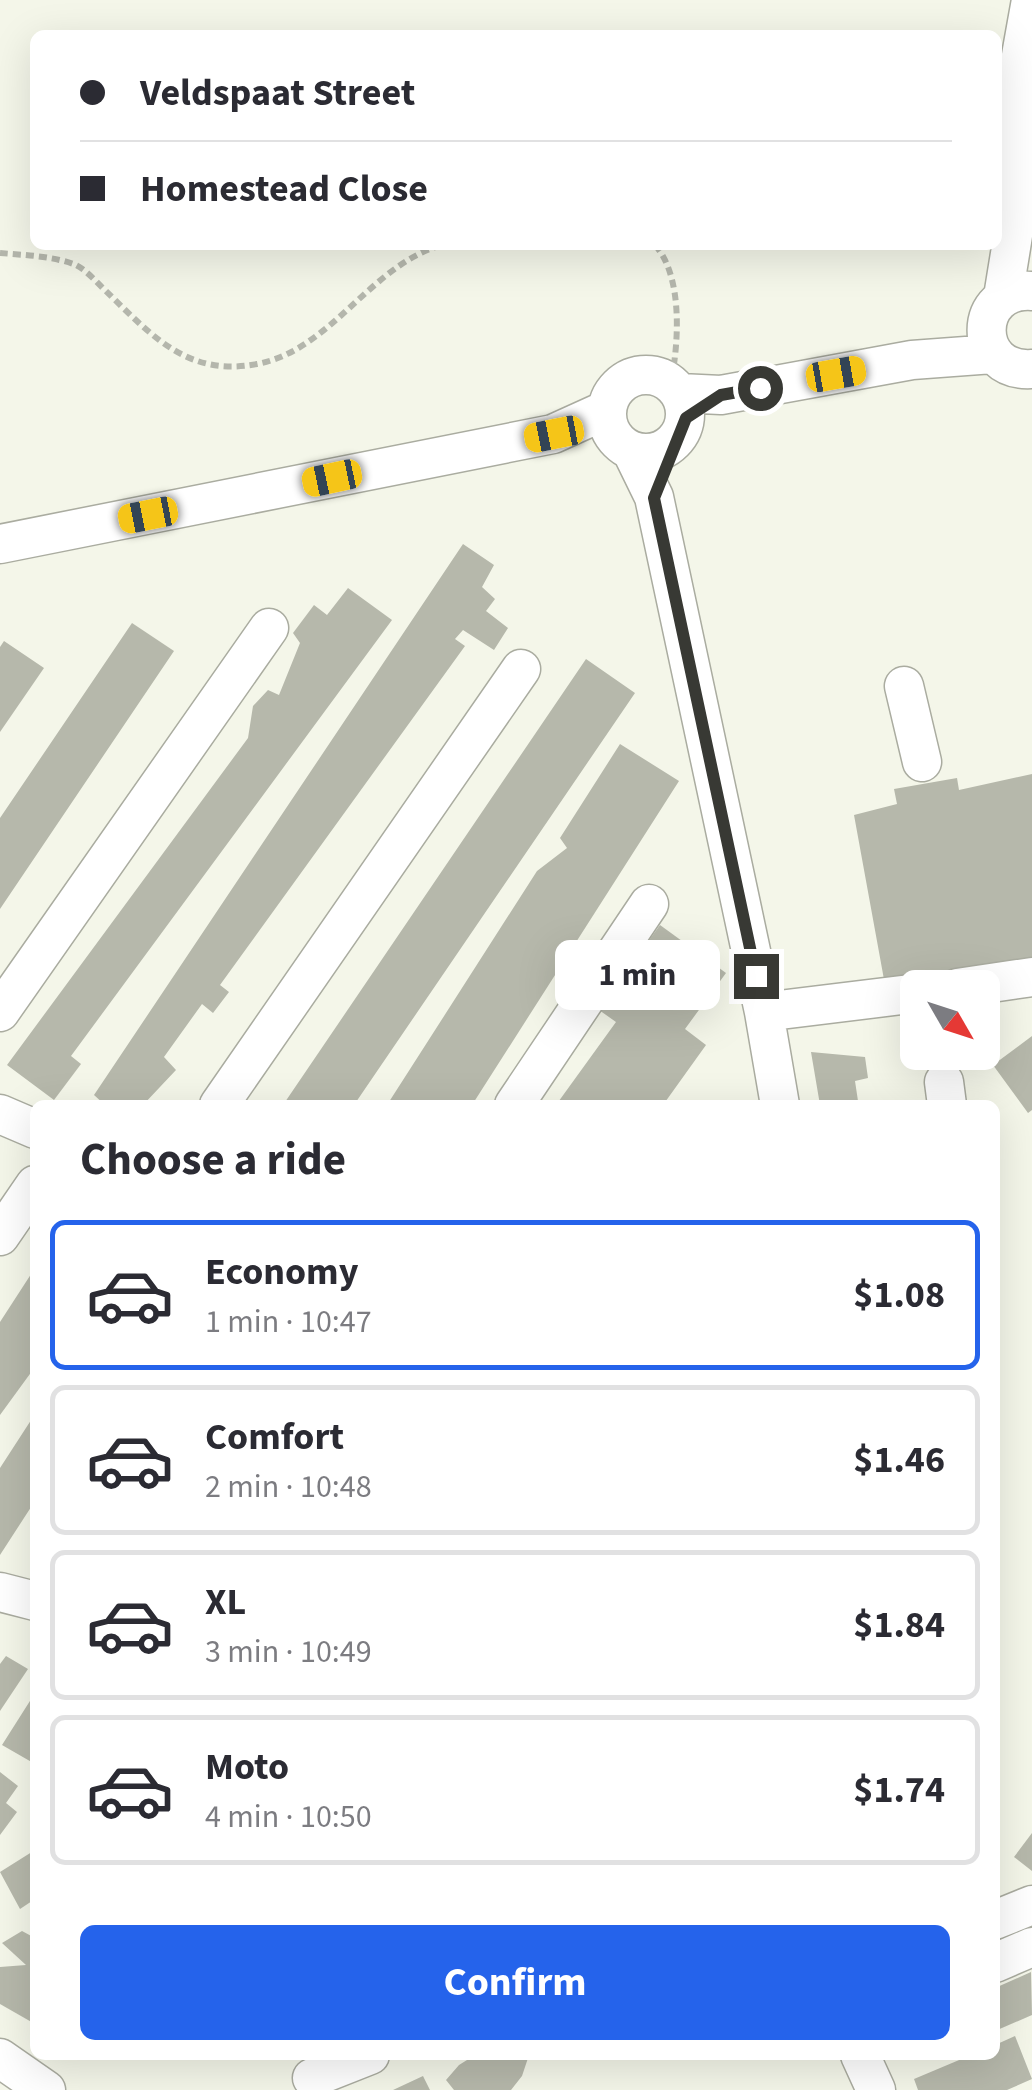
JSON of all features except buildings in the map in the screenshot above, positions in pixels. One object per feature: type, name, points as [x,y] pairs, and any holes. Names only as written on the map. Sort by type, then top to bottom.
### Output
[{"type":"street","points":[[0,544],[554,434],[618,433],[655,453],[678,408],[721,395],[1014,341],[1015,89],[1031,0]]},
{"type":"street","points":[[678,408],[649,375],[626,380],[610,398],[618,433],[654,498],[764,1012],[779,1100]]},
{"type":"street","points":[[654,498],[678,408]]},
{"type":"street","points":[[0,1012],[269,628]]},
{"type":"street","points":[[222,1100],[522,669]]},
{"type":"street","points":[[904,686],[922,762]]},
{"type":"street","points":[[517,1100],[650,904]]},
{"type":"street","points":[[1000,982],[1032,977]]},
{"type":"street","points":[[764,1012],[900,995]]},
{"type":"street","points":[[0,1114],[30,1127]]},
{"type":"street","points":[[0,1236],[30,1192]]},
{"type":"street","points":[[1000,1918],[1032,1906]]},
{"type":"street","points":[[1000,1961],[1032,1947]]},
{"type":"street","points":[[0,2058],[46,2090]]},
{"type":"street","points":[[312,2078],[357,2060]]},
{"type":"street","points":[[862,2060],[876,2090]]},
{"type":"path","points":[[0,253],[78,266],[170,350],[196,361],[231,365],[257,364],[294,351],[423,250]]},
{"type":"path","points":[[660,250],[665,256],[673,290],[678,408]]},
{"type":"route","points":[[756,976],[654,498],[686,418],[721,395],[760,388]]}]
